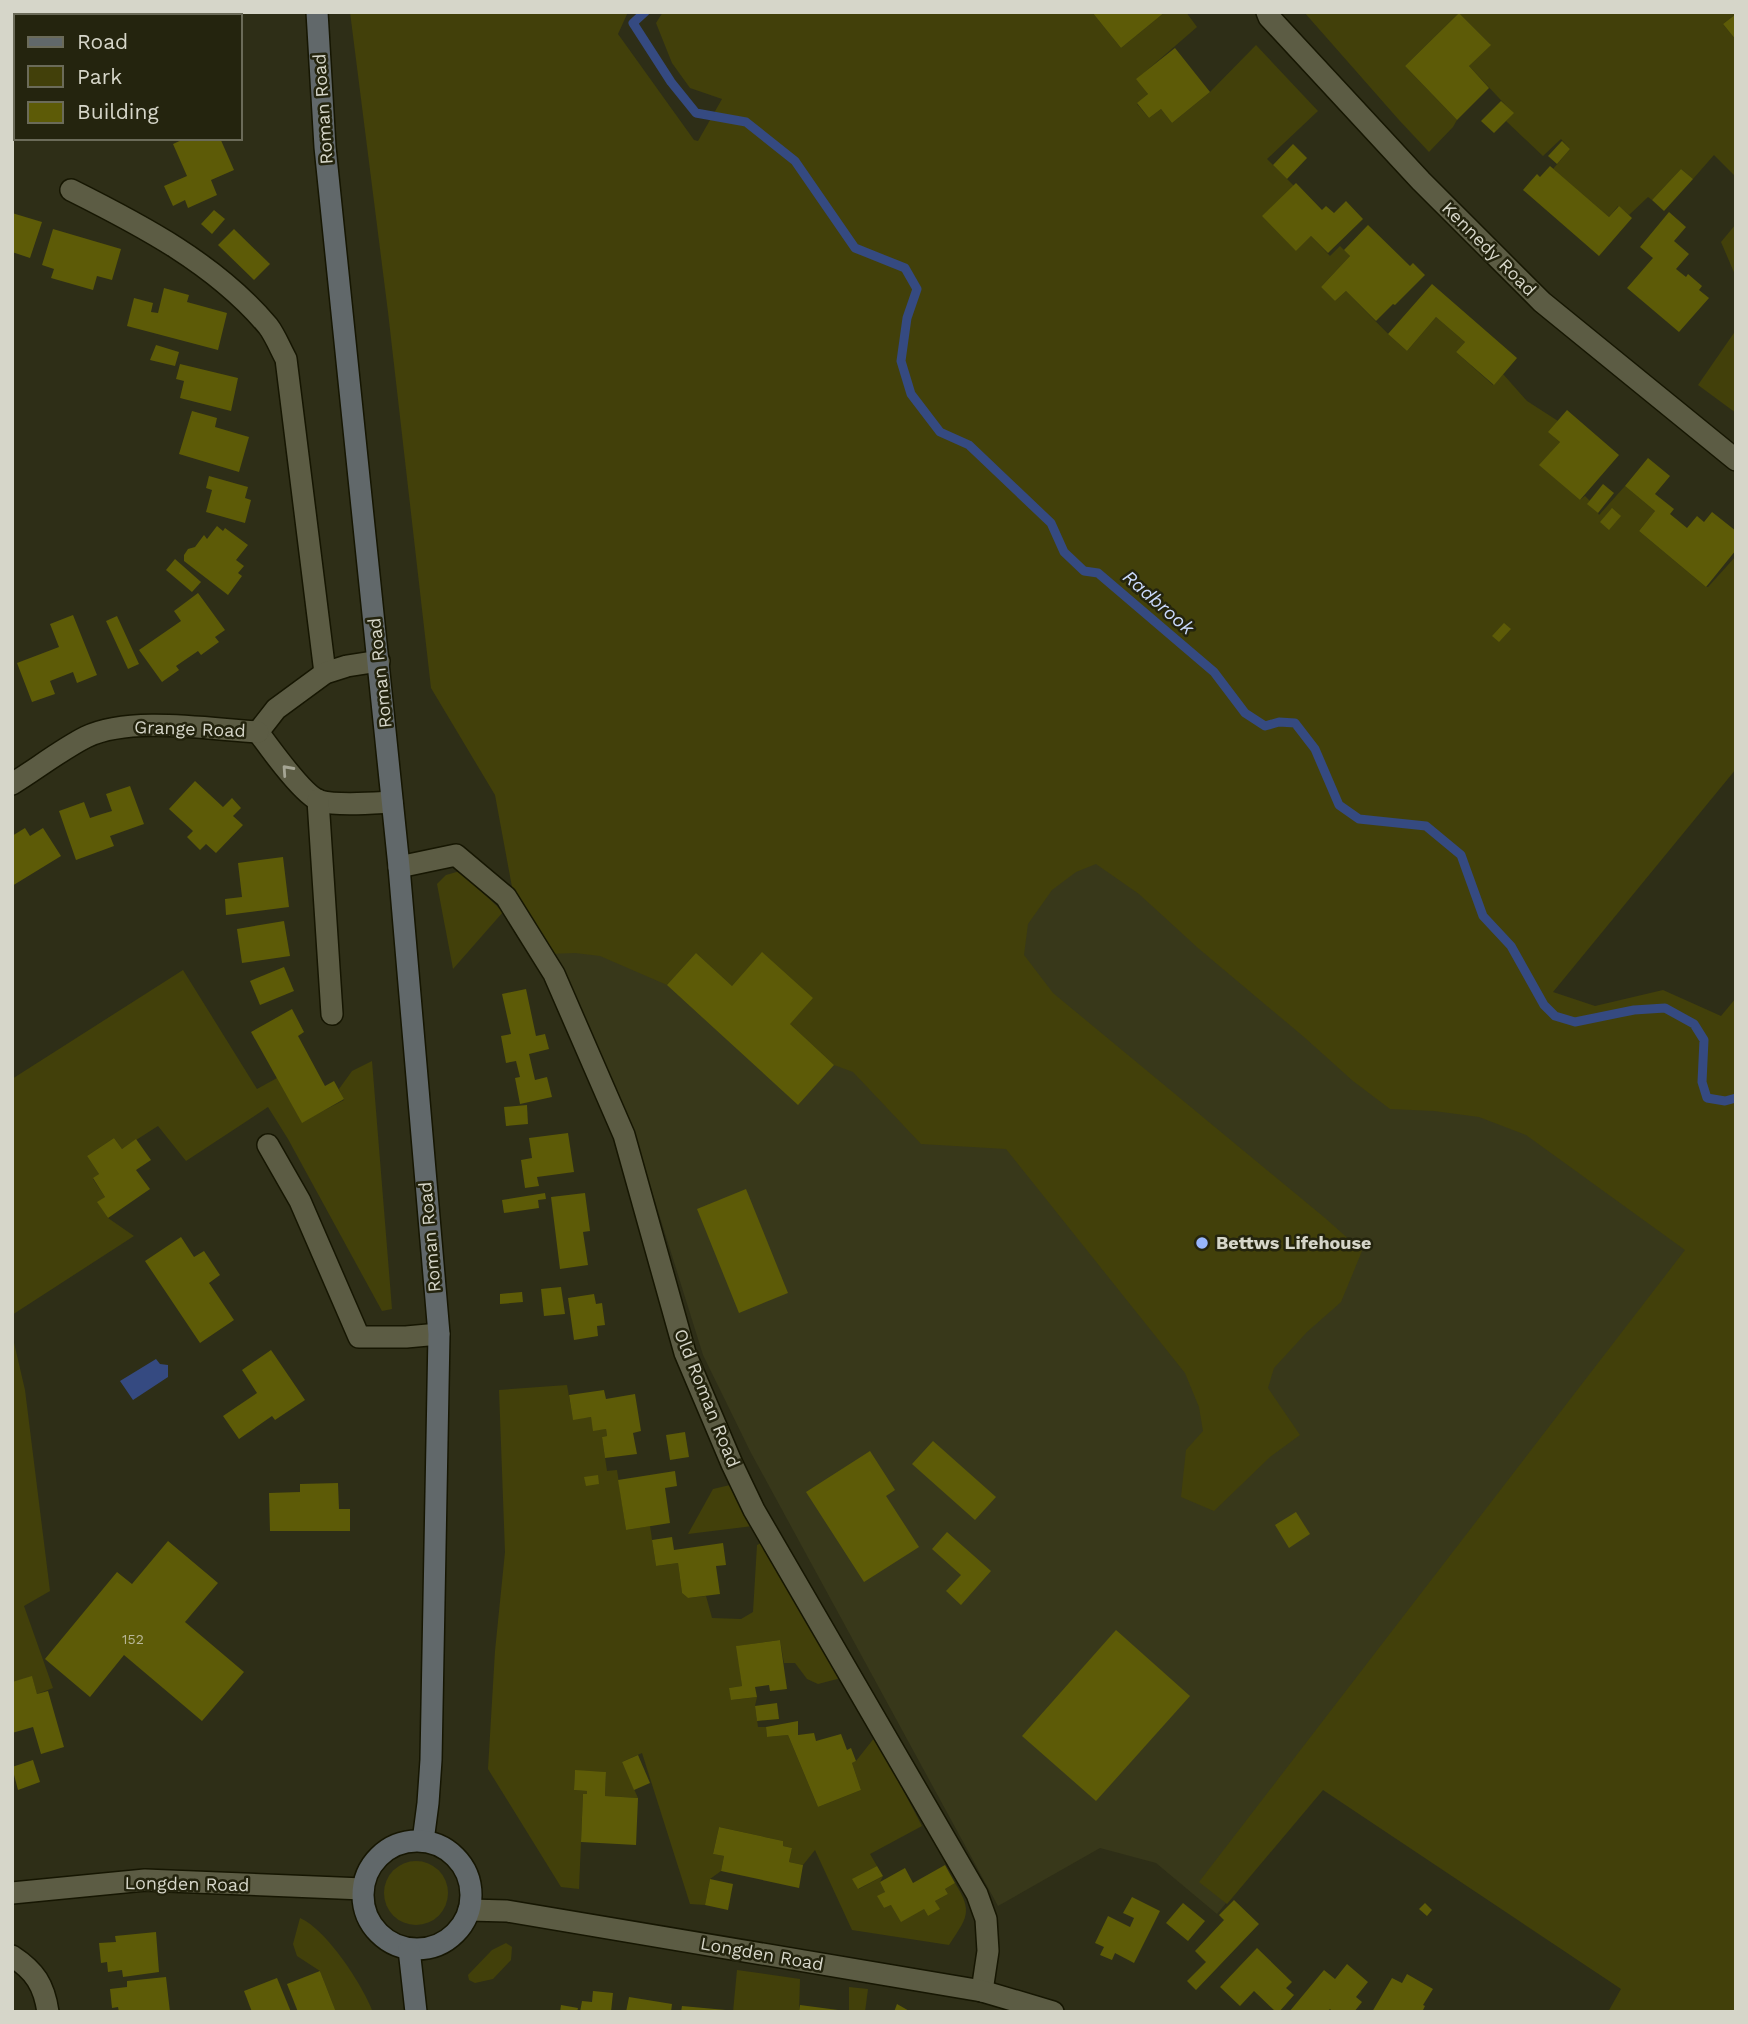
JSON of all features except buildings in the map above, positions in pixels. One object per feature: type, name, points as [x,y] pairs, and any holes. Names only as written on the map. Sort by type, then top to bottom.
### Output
[{"type":"main road","name":"Roman Road","points":[[317,12],[325,147],[399,867],[439,1334],[431,1760],[429,1803],[423,1841]]},
{"type":"main road","points":[[409,1841],[423,1841],[441,1847],[463,1867],[469,1881],[471,1899],[457,1932],[437,1945],[409,1949],[385,1939],[372,1925],[367,1917],[363,1889],[371,1865],[391,1847],[409,1841]]},
{"type":"main road","points":[[409,1949],[416,2012]]},
{"type":"street","name":"Kennedy Road","points":[[1267,12],[1421,181],[1542,302],[1736,460]]},
{"type":"street","points":[[71,190],[168,242],[228,286],[269,328],[286,359],[325,673]]},
{"type":"street","name":"Grange Road","points":[[258,732],[276,709],[325,673],[379,660]]},
{"type":"street","name":"Grange Road","points":[[12,784],[86,737],[118,727],[152,725],[258,732]]},
{"type":"street","name":"Grange Road","points":[[258,732],[285,769],[318,800]]},
{"type":"street","points":[[332,1014],[318,800],[364,804],[392,802]]},
{"type":"street","name":"Old Roman Road","points":[[399,867],[456,855],[506,897],[554,974],[624,1135],[685,1353],[732,1464],[754,1510],[977,1894],[986,1919],[988,1951],[982,1992]]},
{"type":"street","points":[[268,1145],[300,1201],[359,1337],[439,1334]]},
{"type":"street","name":"Longden Road","points":[[12,1893],[145,1880],[363,1889]]},
{"type":"street","name":"Longden Road","points":[[468,1910],[520,1914],[982,1992],[1053,2012]]},
{"type":"street","points":[[12,1956],[33,1971],[45,1994],[48,2012]]},
{"type":"shaded area","name":"Bettws Lifehouse","points":[[919,538],[1736,1294],[1217,1914],[1156,1863],[1100,1848],[998,1906],[750,1451],[703,1355],[635,1137],[571,1001],[512,887]]},
{"type":"green space","points":[[350,12],[628,12],[618,34],[694,140],[698,141],[722,99],[690,88],[672,63],[656,23],[663,12],[1092,12],[1121,48],[1165,12],[1186,12],[1197,27],[1137,79],[1148,94],[1137,104],[1149,118],[1161,109],[1172,123],[1210,92],[1256,45],[1318,111],[1267,159],[1294,186],[1296,251],[1311,236],[1330,256],[1340,246],[1350,256],[1321,287],[1335,301],[1346,291],[1407,351],[1436,317],[1465,342],[1456,352],[1493,385],[1503,374],[1527,401],[1558,421],[1549,432],[1560,442],[1540,465],[1580,500],[1585,496],[1590,501],[1588,504],[1599,515],[1625,486],[1655,511],[1639,531],[1706,587],[1736,556],[1736,769],[1553,992],[1595,1006],[1663,990],[1721,1016],[1736,998],[1736,2012],[1608,2012],[1621,1989],[1323,1790],[1227,1904],[1199,1882],[1685,1250],[1526,1135],[1479,1117],[1390,1109],[1353,1081],[1139,894],[1096,864],[1076,872],[1052,890],[1028,924],[1024,955],[1053,993],[1362,1251],[1341,1302],[1307,1332],[1274,1368],[1268,1388],[1300,1435],[1270,1457],[1214,1511],[1181,1497],[1186,1450],[1203,1431],[1199,1407],[1185,1373],[1006,1149],[921,1144],[853,1072],[834,1065],[790,1024],[762,953],[732,986],[696,953],[667,985],[600,956],[547,954],[512,887],[495,795],[431,688]]},
{"type":"green space","points":[[1304,12],[1734,12],[1736,14],[1723,24],[1736,40],[1736,177],[1714,155],[1693,179],[1681,169],[1652,200],[1648,197],[1629,215],[1618,206],[1609,217],[1553,169],[1570,149],[1561,139],[1543,156],[1506,121],[1513,113],[1469,66],[1490,44],[1459,13],[1405,66],[1457,120],[1429,152]]},
{"type":"green space","points":[[1736,224],[1736,277],[1721,242]]},
{"type":"green space","points":[[1736,330],[1736,413],[1698,385]]},
{"type":"green space","points":[[460,871],[503,912],[453,969],[437,884],[446,875]]},
{"type":"green space","points":[[183,970],[257,1089],[277,1078],[302,1122],[344,1100],[339,1089],[352,1071],[372,1061],[392,1309],[382,1311],[268,1107],[186,1161],[158,1126],[122,1149],[114,1138],[87,1156],[99,1174],[93,1179],[105,1197],[98,1203],[108,1218],[134,1236],[12,1315],[12,1079]]},
{"type":"green space","points":[[12,1334],[25,1390],[50,1591],[24,1606],[53,1688],[37,1694],[32,1677],[12,1682]]},
{"type":"green space","points":[[567,1385],[573,1419],[591,1417],[594,1430],[606,1429],[607,1436],[602,1437],[607,1471],[617,1470],[626,1530],[650,1526],[656,1566],[678,1563],[682,1593],[688,1598],[706,1596],[712,1618],[741,1619],[753,1612],[757,1545],[763,1542],[841,1678],[818,1684],[807,1679],[795,1663],[784,1663],[780,1640],[737,1646],[742,1686],[729,1688],[732,1700],[757,1697],[755,1706],[758,1727],[766,1727],[767,1737],[788,1735],[818,1807],[861,1790],[852,1763],[875,1737],[922,1826],[870,1854],[877,1866],[853,1879],[859,1889],[883,1876],[880,1882],[885,1892],[878,1897],[884,1908],[891,1905],[924,1909],[928,1916],[939,1909],[935,1901],[948,1894],[945,1889],[955,1883],[961,1893],[966,1915],[949,1945],[852,1930],[815,1850],[803,1865],[789,1862],[792,1848],[783,1846],[783,1841],[719,1827],[713,1854],[724,1856],[721,1871],[710,1879],[705,1905],[690,1904],[642,1753],[622,1762],[638,1798],[605,1796],[606,1772],[575,1771],[574,1790],[587,1791],[587,1794],[583,1794],[579,1889],[561,1887],[488,1769],[495,1651],[505,1552],[499,1390]]},
{"type":"green space","points":[[730,1485],[753,1526],[688,1534],[713,1489]]},
{"type":"green space","points":[[410,1861],[422,1861],[439,1870],[446,1881],[446,1905],[439,1916],[422,1925],[410,1925],[398,1920],[389,1911],[384,1899],[384,1887],[389,1875],[398,1866]]},
{"type":"green space","points":[[300,1918],[332,1945],[361,1987],[373,2012],[336,2012],[320,1971],[297,1956],[293,1944]]},
{"type":"green space","points":[[506,1943],[512,1947],[511,1960],[493,1979],[475,1983],[469,1980],[468,1975],[492,1950]]},
{"type":"green space","points":[[737,1970],[800,1979],[799,2012],[733,2012]]},
{"type":"green space","points":[[849,1987],[868,1989],[865,2012],[849,2012]]},
{"type":"water","points":[[156,1359],[160,1364],[168,1365],[168,1377],[133,1400],[120,1381]]},
{"type":"waterway","name":"Radbrook","points":[[645,12],[633,23],[671,82],[696,113],[746,122],[795,161],[855,248],[905,268],[917,289],[907,318],[901,361],[911,394],[940,432],[969,445],[1051,523],[1064,552],[1084,571],[1098,573],[1214,672],[1245,713],[1265,726],[1279,722],[1295,723],[1315,749],[1339,805],[1359,819],[1426,826],[1461,855],[1483,916],[1511,946],[1544,1005],[1555,1016],[1575,1022],[1634,1010],[1665,1008],[1694,1024],[1704,1040],[1702,1082],[1707,1098],[1725,1101],[1736,1098]]},
{"type":"place","name":"Bettws Lifehouse","points":[[1202,1243]]}]
